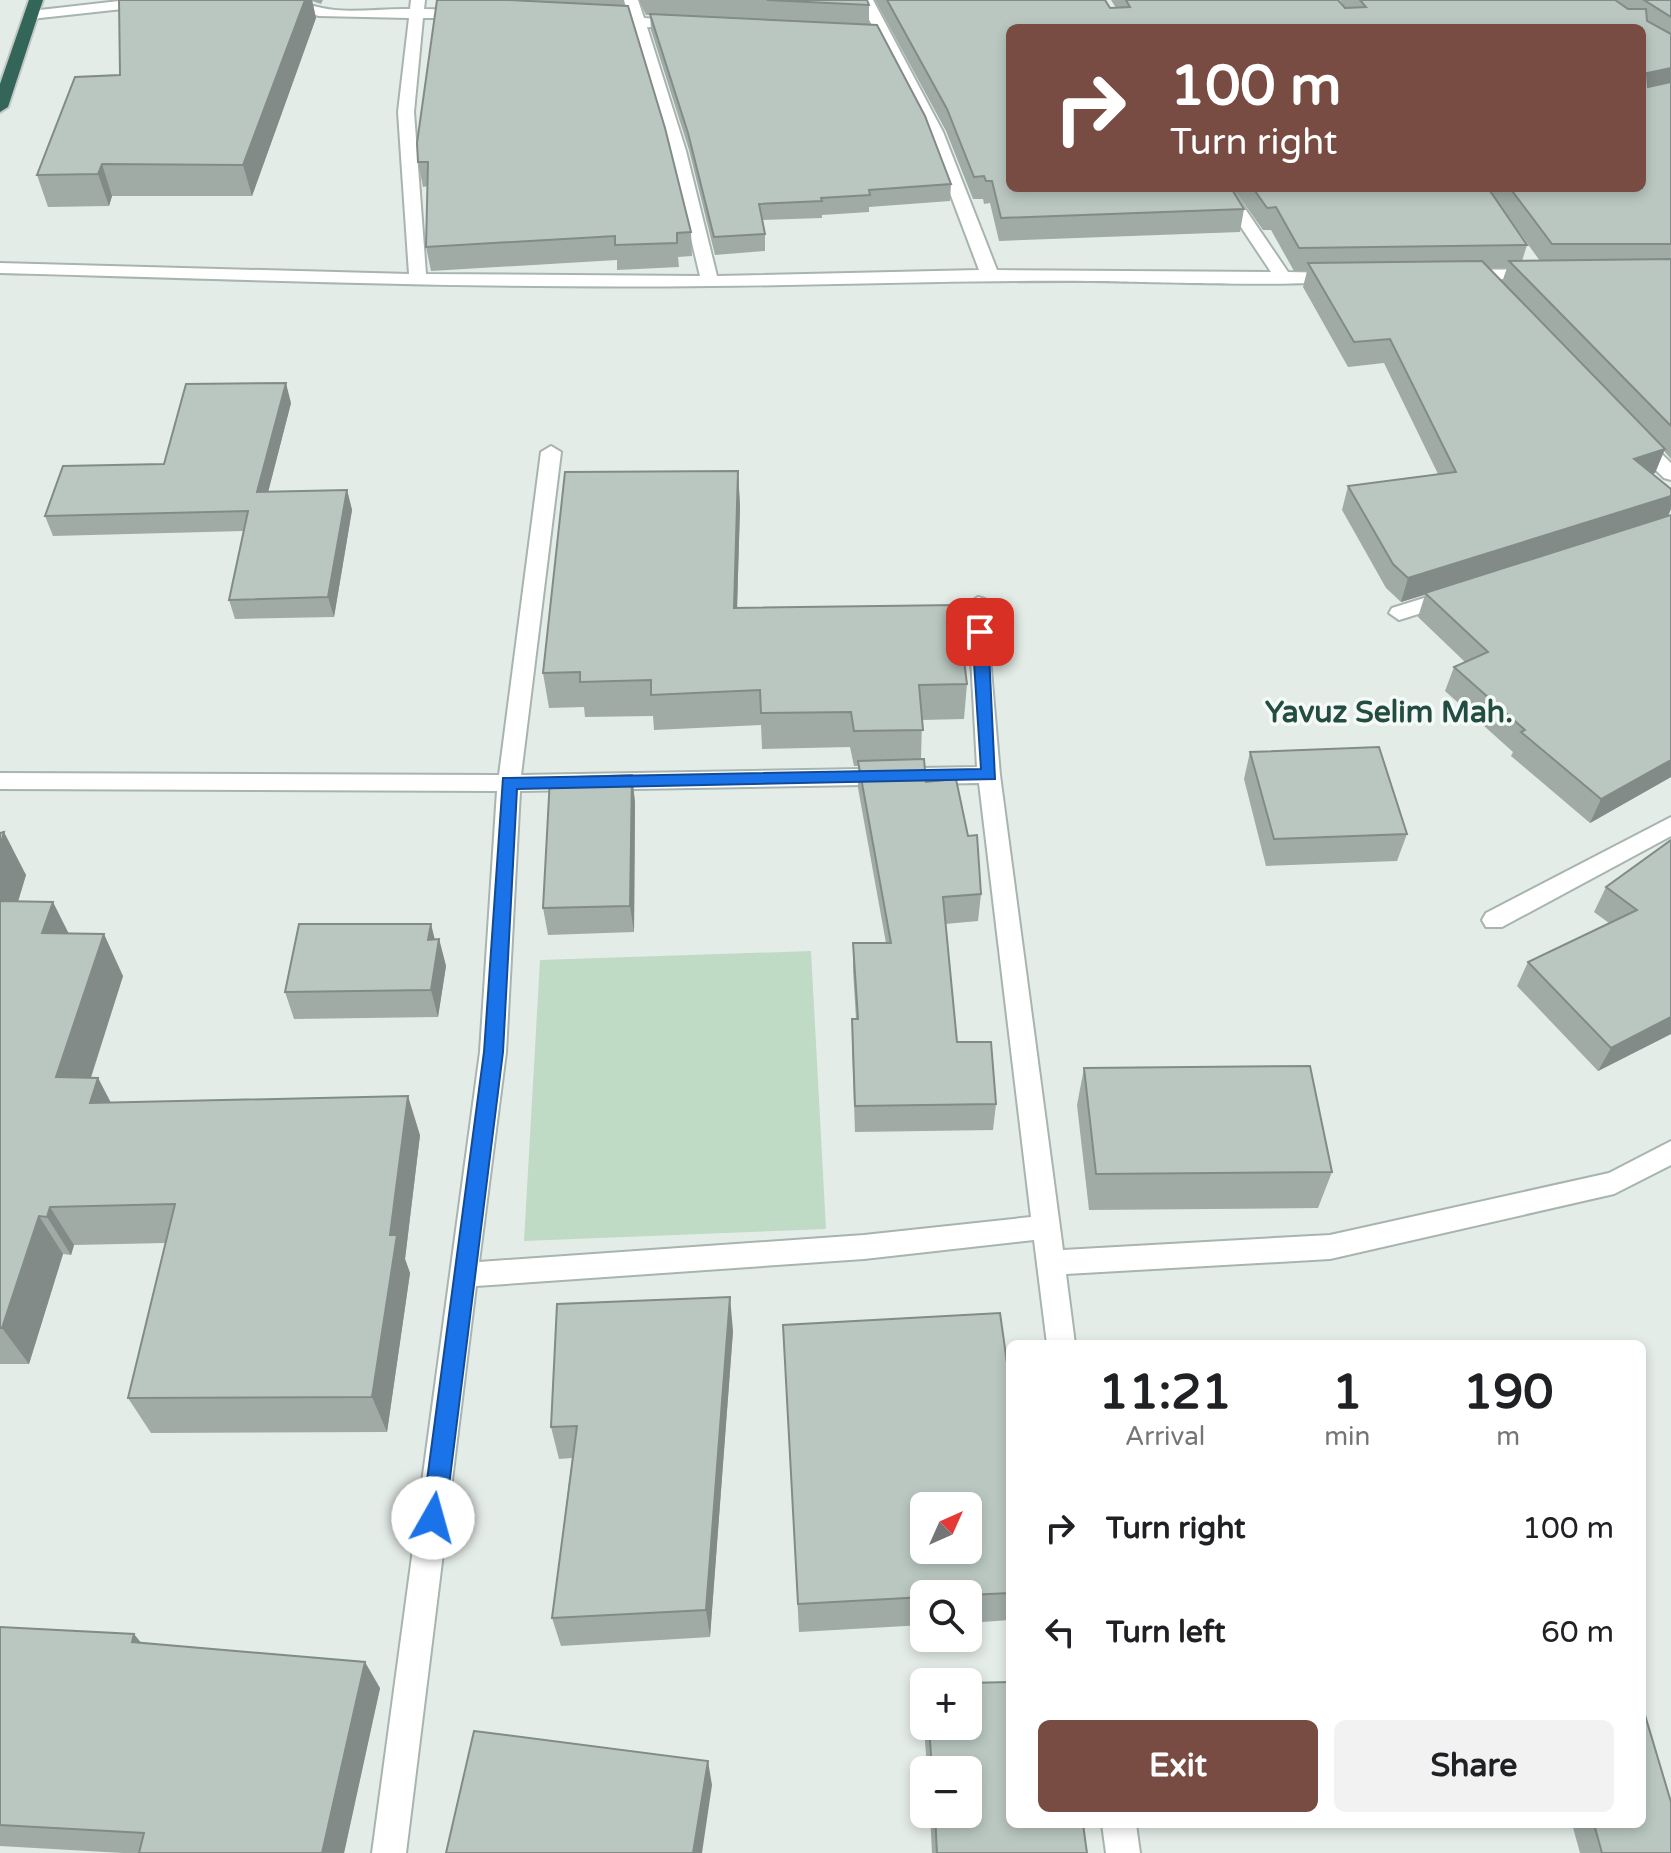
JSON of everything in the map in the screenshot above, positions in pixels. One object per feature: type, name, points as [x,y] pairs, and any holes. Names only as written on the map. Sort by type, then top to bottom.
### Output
[{"type":"highway","points":[[0,107],[33,8]]},
{"type":"street","points":[[631,0],[678,151],[710,281]]},
{"type":"street","points":[[866,0],[878,35],[935,132],[990,275]]},
{"type":"street","points":[[33,8],[170,1]]},
{"type":"street","points":[[261,4],[307,6],[319,12],[416,5],[478,14]]},
{"type":"street","points":[[416,5],[406,112],[418,279]]},
{"type":"street","points":[[589,20],[699,26]]},
{"type":"street","points":[[1226,192],[1284,279]]},
{"type":"street","points":[[1449,275],[1544,274],[1520,250]]},
{"type":"street","points":[[0,268],[418,279],[710,281],[990,275],[1284,279],[1359,277]]},
{"type":"street","points":[[1479,275],[1501,298]]},
{"type":"street","points":[[1619,423],[1671,474]]},
{"type":"street","points":[[389,1853],[493,1052],[509,783],[551,452]]},
{"type":"street","points":[[1399,613],[1475,589]]},
{"type":"street","points":[[978,604],[989,775],[1061,1340]]},
{"type":"street","points":[[0,781],[509,783],[989,775]]},
{"type":"street","points":[[1494,920],[1671,826]]},
{"type":"street","points":[[1051,1263],[1330,1247],[1614,1183],[1671,1152]]},
{"type":"street","points":[[465,1275],[864,1247],[1048,1227]]},
{"type":"street","points":[[1120,1828],[1123,1853]]},
{"type":"green space","points":[[811,951],[826,1229],[524,1241],[540,960]]},
{"type":"building","points":[[119,0],[305,0],[243,165],[102,164],[98,174],[37,175],[75,77],[120,75]]},
{"type":"building","points":[[437,0],[628,6],[665,128],[691,232],[677,233],[677,243],[615,245],[615,236],[426,247],[428,162],[418,162],[417,143]]},
{"type":"building","points":[[767,0],[867,0],[869,5]]},
{"type":"building","points":[[887,0],[1105,0],[1110,8],[1130,7],[1126,0],[1338,0],[1345,8],[1366,7],[1360,0],[1615,0],[1628,9],[1646,9],[1647,21],[1671,34],[1671,68],[1647,73],[1648,87],[1671,82],[1671,244],[1552,244],[1513,192],[1646,192],[1646,24],[1006,24],[1006,192],[1233,192],[1244,209],[1001,218],[992,181],[986,181],[984,176],[974,177],[947,109]]},
{"type":"building","points":[[1644,0],[1671,0],[1671,17]]},
{"type":"building","points":[[650,14],[877,25],[925,116],[951,184],[869,190],[870,195],[821,198],[822,201],[759,204],[765,234],[714,237],[688,133]]},
{"type":"building","points":[[1256,192],[1491,192],[1527,245],[1299,248],[1276,207],[1267,208]]},
{"type":"building","points":[[1671,259],[1671,426],[1509,261]]},
{"type":"building","points":[[1482,261],[1665,449],[1634,459],[1671,489],[1671,496],[1408,578],[1393,564],[1348,486],[1456,472],[1390,339],[1354,342],[1308,263]]},
{"type":"building","points":[[286,383],[257,492],[347,490],[328,597],[229,600],[248,511],[45,516],[63,466],[164,464],[186,384]]},
{"type":"building","points":[[738,471],[734,608],[957,605],[967,684],[919,685],[923,730],[854,731],[851,712],[761,713],[760,690],[651,695],[651,680],[580,682],[580,672],[543,673],[565,472]]},
{"type":"building","points":[[1671,515],[1671,760],[1601,799],[1521,732],[1525,730],[1454,667],[1488,652],[1425,593]]},
{"type":"building","points":[[1379,747],[1407,834],[1274,839],[1250,752]]},
{"type":"building","points":[[924,759],[926,782],[956,779],[968,836],[977,835],[981,894],[943,897],[957,1042],[991,1042],[996,1104],[855,1106],[852,1019],[858,1019],[853,943],[891,943],[858,761]]},
{"type":"building","points":[[632,775],[630,906],[543,908],[550,778]]},
{"type":"building","points":[[1671,840],[1671,1017],[1611,1048],[1528,962],[1637,910],[1606,887]]},
{"type":"building","points":[[0,901],[53,902],[42,933],[104,934],[56,1077],[98,1078],[90,1103],[408,1096],[390,1235],[397,1235],[372,1397],[128,1398],[175,1204],[50,1207],[47,1217],[39,1216],[0,1328]]},
{"type":"building","points":[[299,924],[431,924],[428,940],[439,939],[431,990],[285,992]]},
{"type":"building","points":[[1310,1066],[1332,1172],[1096,1174],[1084,1068]]},
{"type":"building","points":[[730,1297],[706,1610],[552,1618],[577,1426],[551,1427],[557,1304]]},
{"type":"building","points":[[1000,1313],[1006,1356],[1006,1593],[982,1594],[982,1580],[910,1580],[910,1598],[798,1604],[783,1325]]},
{"type":"building","points":[[0,1627],[134,1634],[132,1642],[365,1662],[322,1853],[139,1853],[144,1833],[0,1825]]},
{"type":"building","points":[[1006,1682],[1006,1828],[1084,1828],[1087,1853],[937,1853],[936,1828],[982,1828],[982,1756],[931,1756],[930,1740],[982,1740],[982,1683]]},
{"type":"building","points":[[1646,1718],[1671,1802],[1671,1853],[1602,1853],[1595,1828],[1646,1828]]},
{"type":"building","points":[[474,1731],[708,1761],[693,1853],[446,1853]]},
{"type":"district","name":"Yavuz Selim Mah.","points":[[1389,712]]},
{"type":"route","points":[[433,1518],[493,1052],[509,783],[989,775],[980,632]]}]
